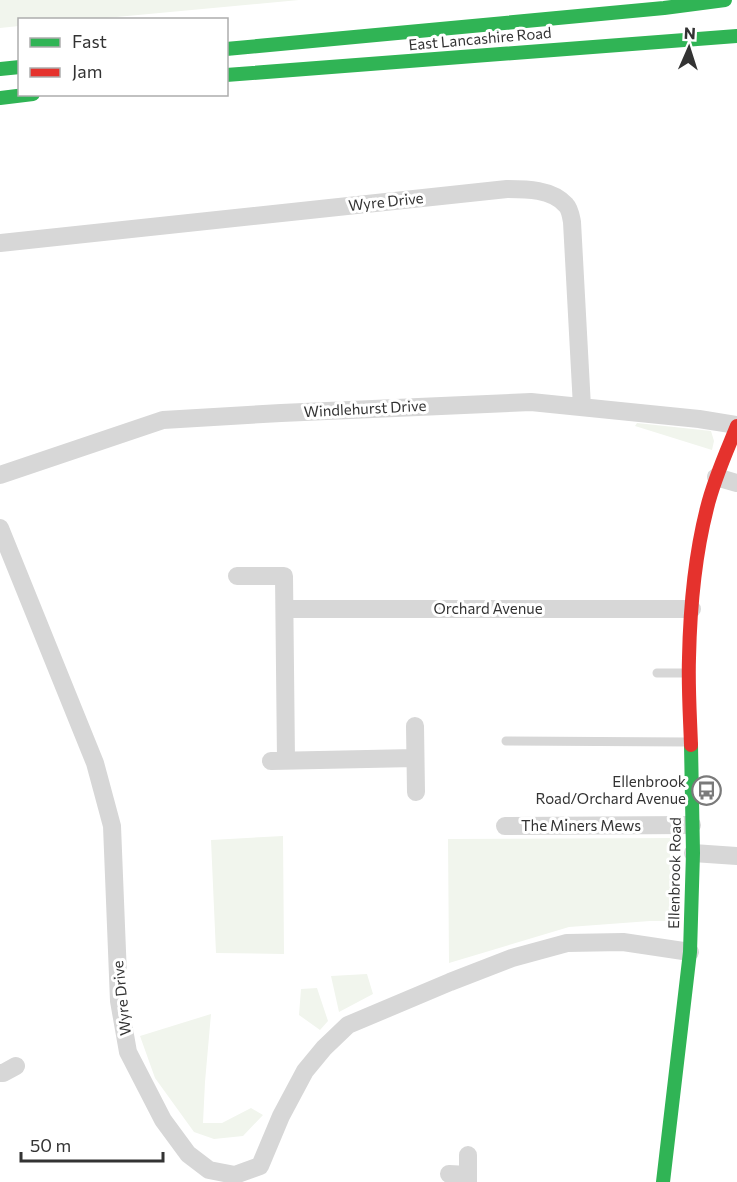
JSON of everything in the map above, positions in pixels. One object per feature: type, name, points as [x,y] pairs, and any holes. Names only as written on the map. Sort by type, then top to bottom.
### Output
[{"type":"main road","name":"East Lancashire Road","points":[[228,49],[664,8],[725,0]]},
{"type":"main road","points":[[664,8],[737,7]]},
{"type":"main road","name":"East Lancashire Road","points":[[228,75],[737,36]]},
{"type":"main road","points":[[0,69],[18,67]]},
{"type":"main road","points":[[0,98],[18,96]]},
{"type":"main road","name":"Ellenbrook Road","points":[[663,1182],[690,952],[693,854],[689,673],[692,609],[707,508],[716,477],[737,425]]},
{"type":"street","name":"Wyre Drive","points":[[0,243],[507,189],[529,189],[550,194],[567,205],[572,222],[582,407]]},
{"type":"street","name":"Windlehurst Drive","points":[[0,475],[163,420],[531,402],[737,425]]},
{"type":"street","points":[[716,477],[737,483]]},
{"type":"street","name":"Wyre Drive","points":[[0,528],[94,763],[112,826],[119,1001],[128,1052],[163,1120],[188,1154],[209,1170],[236,1175],[260,1166],[280,1116],[305,1071],[324,1048],[348,1025],[512,958],[567,943],[623,942],[690,952]]},
{"type":"street","points":[[237,576],[284,576],[285,609],[278,760],[415,758]]},
{"type":"street","name":"Orchard Avenue","points":[[285,609],[692,609]]},
{"type":"street","points":[[415,726],[417,792]]},
{"type":"street","name":"The Miners Mews","points":[[505,826],[692,825]]},
{"type":"street","points":[[693,854],[737,856]]},
{"type":"street","points":[[449,1174],[468,1178],[468,1155]]},
{"type":"lane","points":[[657,673],[689,673]]},
{"type":"lane","points":[[506,741],[691,742]]},
{"type":"shaded area","points":[[0,0],[299,0],[106,18],[18,18],[18,26],[0,28]]},
{"type":"shaded area","points":[[637,423],[711,431],[714,441],[712,450],[635,426]]},
{"type":"shaded area","points":[[283,836],[284,954],[216,953],[211,840]]},
{"type":"shaded area","points":[[676,838],[678,911],[670,921],[569,927],[449,963],[448,839]]},
{"type":"shaded area","points":[[367,974],[373,994],[339,1012],[331,976]]},
{"type":"shaded area","points":[[317,988],[328,1021],[320,1030],[299,1015],[301,989]]},
{"type":"shaded area","points":[[211,1014],[203,1123],[222,1123],[251,1108],[263,1115],[243,1136],[214,1139],[194,1132],[155,1078],[140,1036]]},
{"type":"traffic: fast","points":[[228,49],[664,8],[725,0]]},
{"type":"traffic: fast","points":[[228,75],[737,36]]},
{"type":"traffic: fast","points":[[0,69],[18,67]]},
{"type":"traffic: fast","points":[[0,98],[18,96]]},
{"type":"traffic: fast","points":[[663,1182],[690,952],[693,853],[691,745]]},
{"type":"traffic: jam","points":[[691,745],[689,658],[696,563],[710,497],[737,426]]},
{"type":"place","name":"Ellenbrook Road/Orchard Avenue","points":[[707,791]]}]
